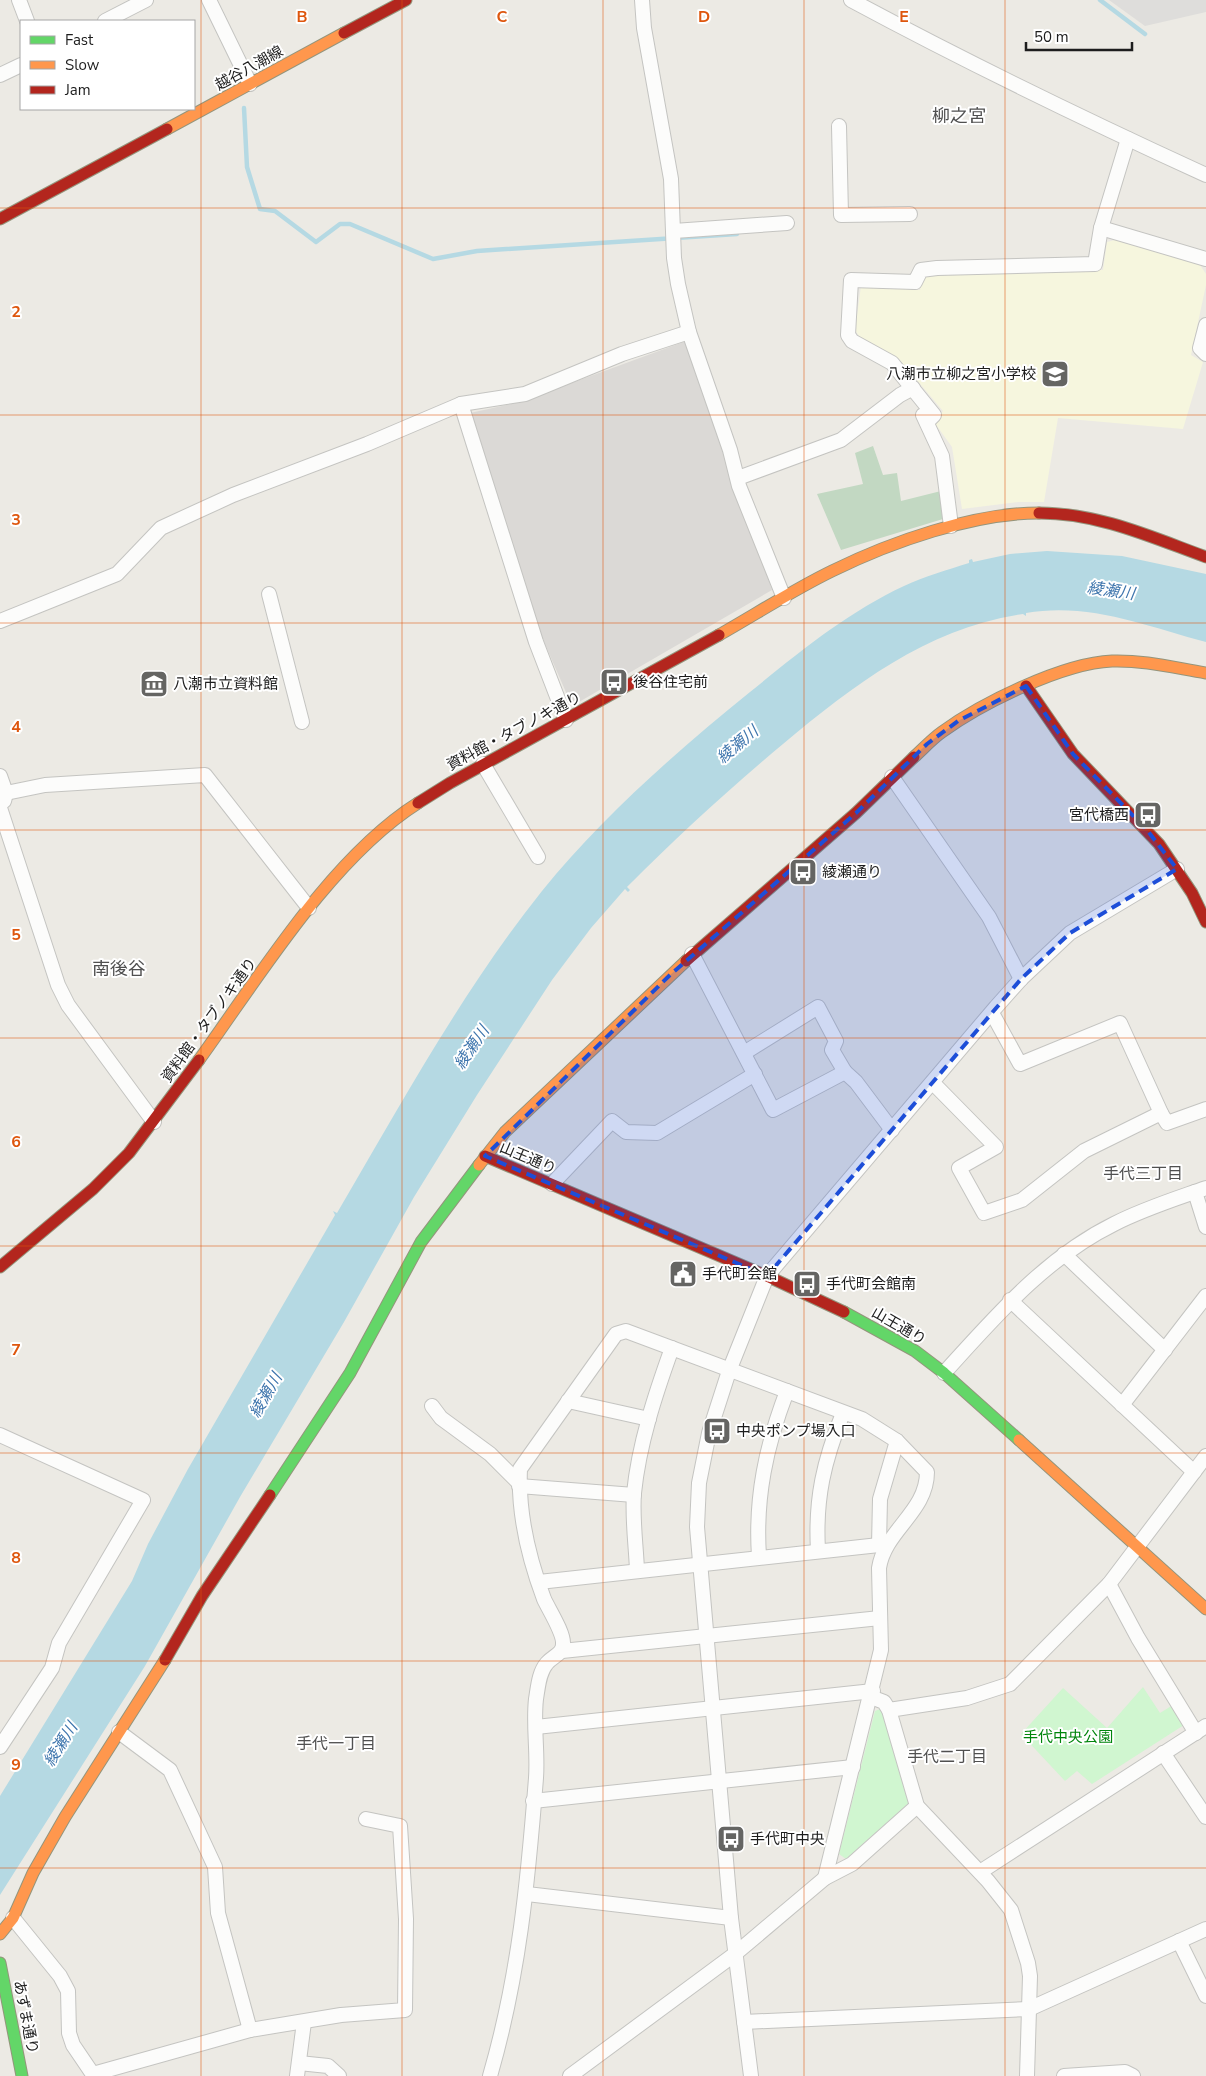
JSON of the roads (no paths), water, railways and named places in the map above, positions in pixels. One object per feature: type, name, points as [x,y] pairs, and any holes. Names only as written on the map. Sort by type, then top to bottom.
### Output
[{"type":"street","points":[[19,0],[27,20]]},
{"type":"street","points":[[107,20],[146,0]]},
{"type":"street","points":[[209,0],[250,84]]},
{"type":"street","name":"越谷八潮線","points":[[0,219],[406,0]]},
{"type":"street","points":[[642,0],[644,28],[671,179],[678,284],[689,332],[738,478],[784,598]]},
{"type":"street","points":[[851,0],[921,38],[1206,175]]},
{"type":"street","points":[[0,75],[20,65]]},
{"type":"street","points":[[839,126],[841,215],[910,214]]},
{"type":"street","points":[[951,526],[942,456],[910,390],[892,363],[852,341],[848,336],[851,280],[915,282],[920,270],[937,268],[1095,264],[1101,228],[1128,139]]},
{"type":"street","points":[[674,237],[788,223]]},
{"type":"street","points":[[1101,228],[1206,258]]},
{"type":"street","points":[[1206,325],[1200,348],[1206,354]]},
{"type":"street","points":[[0,621],[117,574],[161,528],[233,495],[367,444],[461,404],[525,394],[622,354],[689,332]]},
{"type":"street","points":[[738,478],[841,440],[910,390]]},
{"type":"street","points":[[461,404],[536,642],[566,720]]},
{"type":"street","name":"資料館・タブノキ通り","points":[[0,1267],[93,1189],[129,1153],[154,1122],[309,908],[362,848],[399,814],[483,764],[631,685],[784,598],[860,558],[951,526],[997,516],[1060,513],[1094,517],[1206,557]]},
{"type":"street","points":[[269,594],[302,722]]},
{"type":"street","points":[[0,1934],[13,1918],[33,1873],[202,1596],[305,1444],[350,1373],[421,1242],[485,1156],[512,1126],[692,954],[856,813],[892,777],[942,732],[977,710],[1026,686],[1063,670],[1083,664],[1112,661],[1142,662],[1206,673]]},
{"type":"street","points":[[1026,686],[1073,754],[1106,792],[1147,830],[1177,869],[1192,893],[1206,922]]},
{"type":"street","points":[[483,764],[538,858]]},
{"type":"street","points":[[2,802],[45,785],[205,775],[309,908]]},
{"type":"street","points":[[0,776],[2,802],[58,985],[68,1005],[154,1122]]},
{"type":"street","points":[[892,777],[989,917],[1021,979]]},
{"type":"street","points":[[751,2076],[731,1918],[699,1563],[697,1508],[700,1474],[709,1432],[729,1371],[767,1276],[1021,979],[1070,933],[1177,869]]},
{"type":"street","points":[[692,954],[773,1110],[845,1072]]},
{"type":"street","points":[[744,1053],[818,1007],[836,1041],[832,1050],[845,1072],[856,1082],[892,1130]]},
{"type":"street","points":[[992,1013],[1020,1064],[1120,1023],[1167,1123],[1206,1109]]},
{"type":"street","points":[[552,1184],[612,1120],[626,1132],[657,1133],[755,1074]]},
{"type":"street","points":[[933,1083],[996,1147],[959,1168],[984,1213],[1022,1200],[1084,1151],[1161,1112]]},
{"type":"street","name":"山王通り","points":[[485,1156],[767,1276],[846,1313],[914,1351],[944,1373],[1206,1609]]},
{"type":"street","points":[[944,1373],[1010,1300],[1064,1254],[1133,1214],[1201,1190],[1206,1227]]},
{"type":"street","points":[[1064,1254],[1165,1350]]},
{"type":"street","points":[[1122,1405],[1206,1296]]},
{"type":"street","points":[[1010,1300],[1194,1472]]},
{"type":"street","points":[[539,1582],[759,1556],[881,1546],[920,1504],[927,1481],[927,1472],[897,1441],[862,1420],[672,1348],[626,1332],[616,1334],[520,1470],[519,1485],[526,1529],[539,1582],[564,1642],[562,1651]]},
{"type":"street","points":[[636,1570],[634,1495],[654,1398],[672,1348]]},
{"type":"street","points":[[759,1556],[757,1528],[762,1471],[775,1422],[787,1391]]},
{"type":"street","points":[[568,1401],[649,1419]]},
{"type":"street","points":[[432,1406],[441,1418],[490,1454],[519,1485],[634,1495]]},
{"type":"street","points":[[818,1550],[816,1519],[821,1482],[827,1453],[843,1413]]},
{"type":"street","points":[[0,1435],[143,1500],[59,1643],[52,1668],[0,1747]]},
{"type":"street","points":[[825,1878],[872,1694],[881,1650],[880,1499],[897,1441]]},
{"type":"street","points":[[889,1710],[967,1698],[1010,1684],[1109,1584],[1206,1456]]},
{"type":"street","points":[[980,1872],[1201,1729],[1134,1632],[1109,1584]]},
{"type":"street","points":[[490,2076],[508,2009],[527,1894],[536,1776],[536,1700],[541,1673],[546,1663],[562,1651],[880,1618]]},
{"type":"street","points":[[536,1727],[712,1708],[872,1694],[884,1702],[889,1710],[917,1806],[980,1872],[1011,1910],[1028,1963],[1027,2076]]},
{"type":"street","points":[[119,1732],[170,1770],[215,1867],[218,1913],[250,2030]]},
{"type":"street","points":[[1163,1753],[1206,1817]]},
{"type":"street","points":[[534,1801],[853,1767]]},
{"type":"street","points":[[570,2076],[585,2070],[735,1954],[825,1878],[852,1864],[917,1806]]},
{"type":"street","points":[[13,1918],[60,1976],[68,1991],[69,2033],[73,2045],[94,2075],[250,2030],[341,2015],[405,2010],[406,1918],[400,1826],[366,1819]]},
{"type":"street","points":[[527,1894],[731,1918]]},
{"type":"street","points":[[744,2022],[1029,2009],[1206,1929]]},
{"type":"street","points":[[1179,1941],[1206,1996]]},
{"type":"street","name":"あずま通り","points":[[0,1963],[22,2076]]},
{"type":"street","points":[[304,2022],[298,2070],[328,2066],[338,2076]]},
{"type":"street","points":[[1064,2076],[1125,2072],[1132,2076]]},
{"type":"water","name":"綾瀬川","points":[[1047,551],[1122,556],[1206,574],[1206,642],[1117,617],[1095,613],[1049,610],[1026,613],[1026,616],[1023,614],[988,621],[924,645],[866,680],[783,744],[684,832],[627,887],[630,890],[628,892],[625,889],[591,928],[552,980],[477,1095],[414,1197],[344,1322],[240,1497],[145,1666],[0,1895],[0,1796],[132,1581],[148,1544],[188,1469],[335,1215],[333,1211],[337,1213],[409,1089],[459,1008],[513,929],[542,891],[589,837],[667,762],[768,677],[843,621],[883,596],[928,576],[969,563],[969,560],[972,559],[973,562],[1010,554]]},
{"type":"waterway","points":[[1100,0],[1145,34]]},
{"type":"waterway","points":[[244,108],[247,167],[260,209],[275,211],[316,242],[340,224],[350,224],[433,259],[477,251],[737,234]]},
{"type":"place","name":"八潮市立柳之宮小学校","points":[[1055,374]]},
{"type":"place","name":"後谷住宅前","points":[[614,682]]},
{"type":"place","name":"八潮市立資料館","points":[[154,684]]},
{"type":"place","name":"宮代橋西","points":[[1148,815]]},
{"type":"place","name":"綾瀬通り","points":[[803,872]]},
{"type":"place","name":"手代町会館","points":[[683,1274]]},
{"type":"place","name":"手代町会館南","points":[[807,1284]]},
{"type":"place","name":"中央ポンプ場入口","points":[[717,1431]]},
{"type":"place","name":"手代町中央","points":[[731,1839]]},
{"type":"district","name":"柳之宮","points":[[959,116]]},
{"type":"district","name":"南後谷","points":[[119,969]]},
{"type":"district","name":"手代三丁目","points":[[1143,1173]]},
{"type":"district","name":"手代一丁目","points":[[336,1743]]},
{"type":"district","name":"手代二丁目","points":[[947,1756]]},
{"type":"park label","name":"手代中央公園","points":[[1068,1737]]}]
